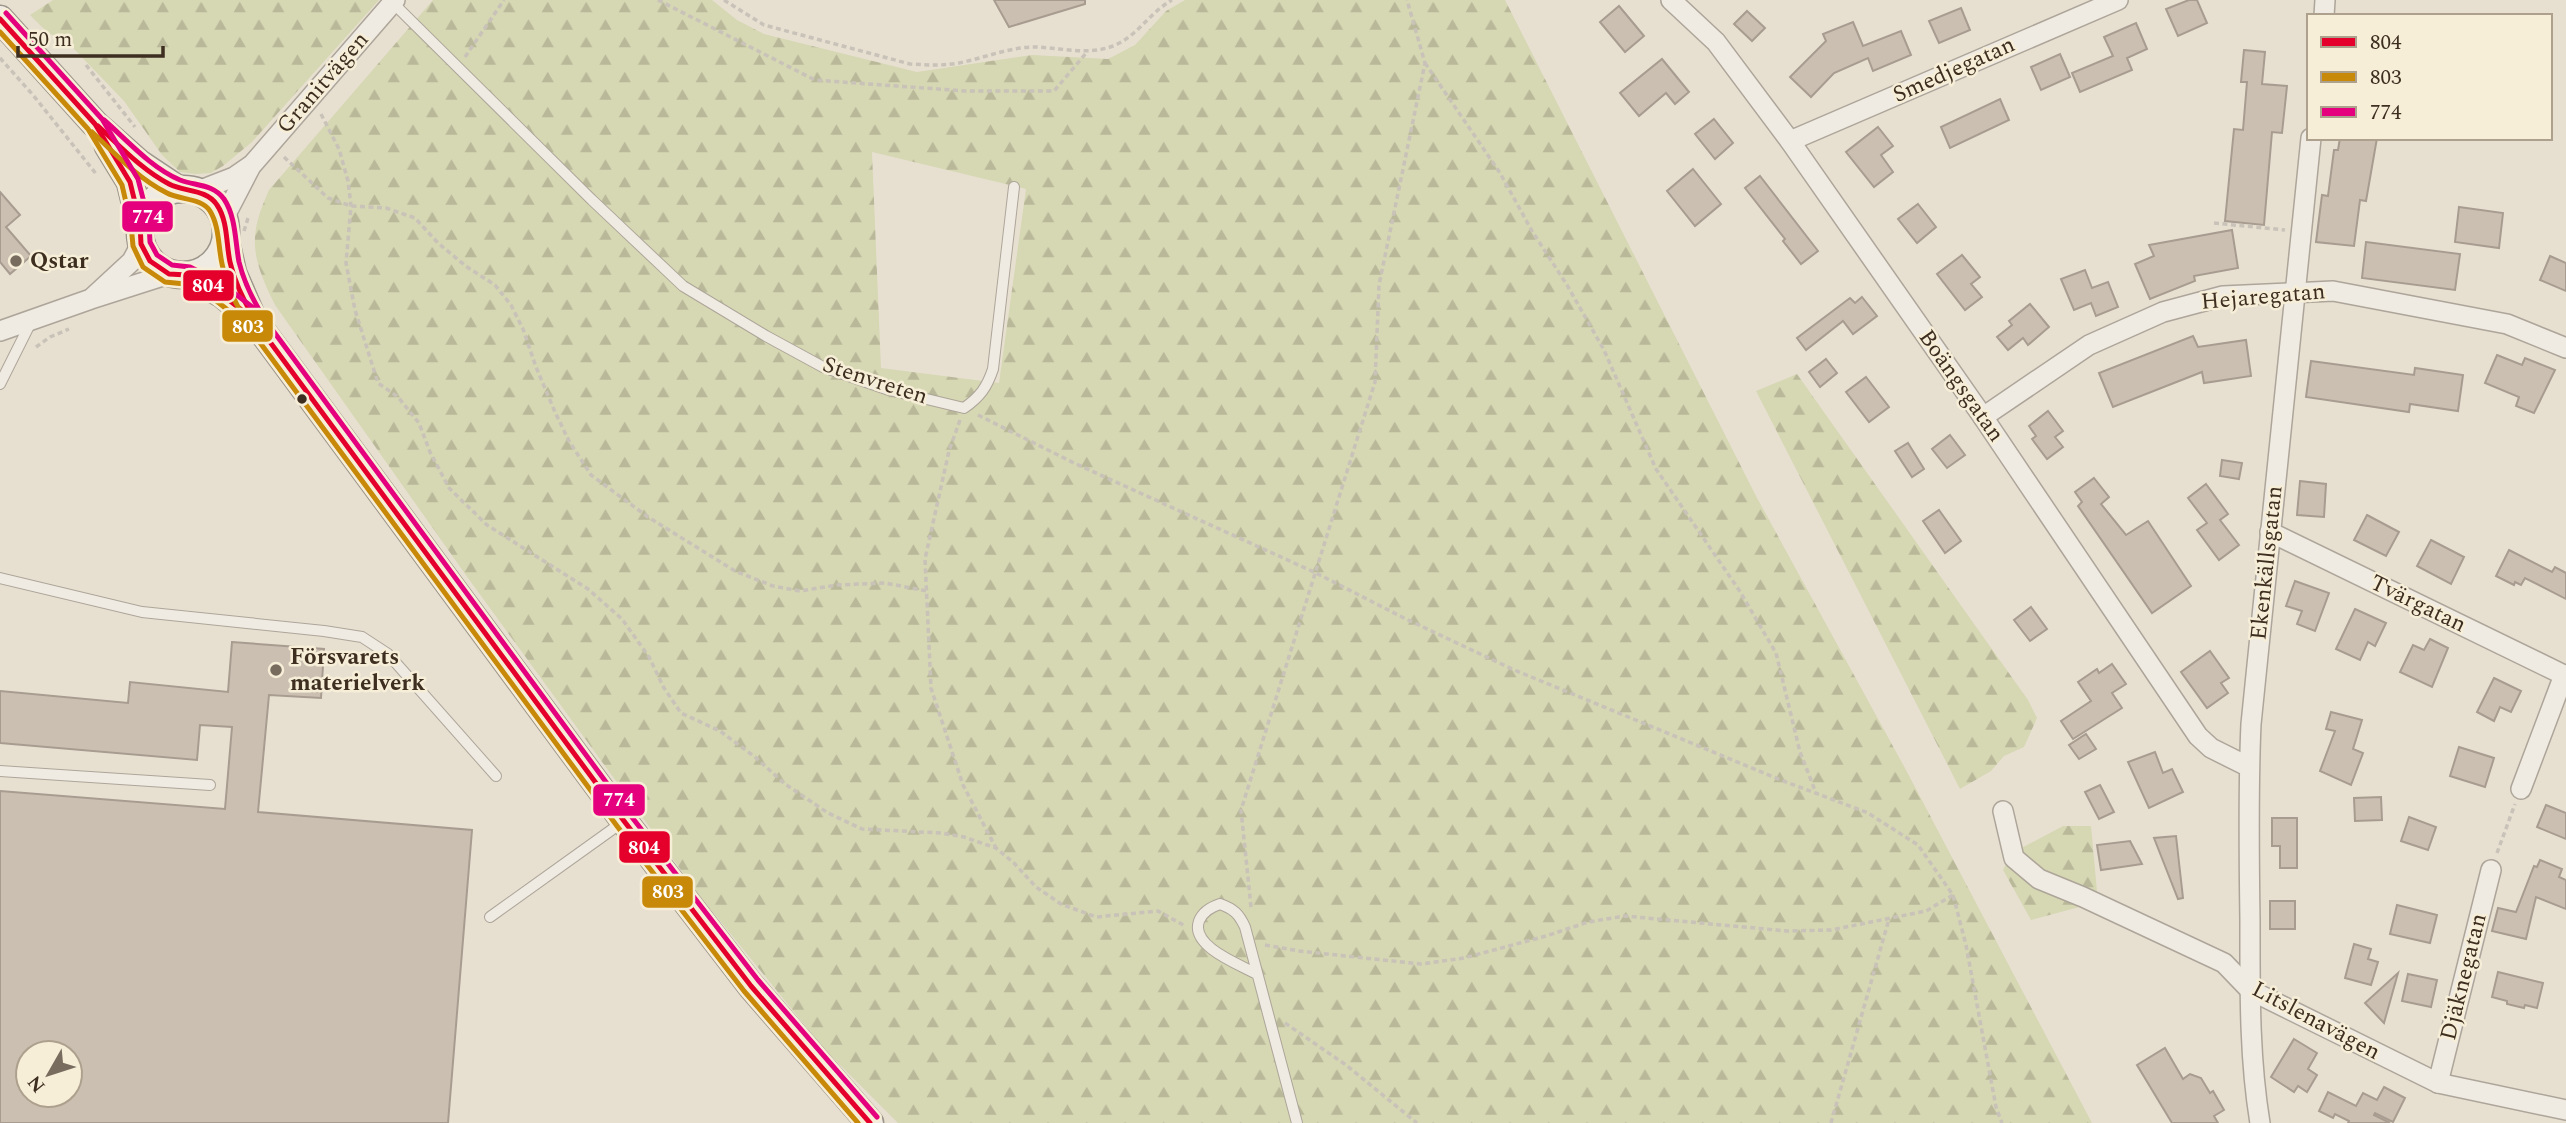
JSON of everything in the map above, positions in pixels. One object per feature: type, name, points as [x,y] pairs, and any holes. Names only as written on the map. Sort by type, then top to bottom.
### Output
[{"type":"main road","points":[[0,19],[95,124],[139,163],[214,201],[231,231],[233,273],[253,319],[624,821],[751,986],[870,1123]]},
{"type":"main road","points":[[95,124],[130,182],[150,261],[222,293],[253,319]]},
{"type":"main road","points":[[141,234],[145,210],[154,200],[165,192],[188,190]]},
{"type":"main road","points":[[178,275],[204,270],[218,258],[231,231]]},
{"type":"street","name":"Boängsgatan","points":[[1671,0],[1716,42],[1790,141],[1983,417],[2198,736],[2211,748],[2249,767]]},
{"type":"street","name":"Smedjegatan","points":[[1790,141],[2118,0]]},
{"type":"street","name":"Granitvägen","points":[[188,190],[234,177],[251,166],[394,1]]},
{"type":"street","name":"Ekenkällsgatan","points":[[2260,1123],[2250,990],[2251,724],[2311,140]]},
{"type":"street","name":"Granitvägen","points":[[231,231],[251,166]]},
{"type":"street","points":[[91,299],[132,261],[141,234]]},
{"type":"street","points":[[0,331],[91,299],[178,275]]},
{"type":"street","name":"Hejaregatan","points":[[1983,417],[2089,345],[2163,312],[2223,296],[2333,291],[2507,324],[2566,348]]},
{"type":"street","name":"Tvärgatan","points":[[2270,532],[2565,676]]},
{"type":"street","points":[[2521,789],[2565,676]]},
{"type":"street","name":"Litslenavägen","points":[[2003,811],[2014,858],[2039,879],[2224,963],[2250,990],[2438,1083],[2566,1110]]},
{"type":"street","name":"Djäknegatan","points":[[2438,1083],[2491,870]]},
{"type":"lane","name":"Stenvreten","points":[[394,1],[458,68],[683,286],[823,367],[889,390],[964,408]]},
{"type":"lane","points":[[964,408],[977,399],[987,386],[993,369],[1014,187]]},
{"type":"lane","points":[[0,384],[31,322]]},
{"type":"lane","points":[[0,578],[142,612],[362,637],[388,653],[496,776]]},
{"type":"lane","points":[[0,771],[210,785]]},
{"type":"lane","points":[[490,917],[624,821]]},
{"type":"lane","points":[[1255,973],[1208,947],[1199,935],[1198,925],[1202,914],[1220,904],[1239,915],[1250,942],[1255,973],[1297,1123]]},
{"type":"path","points":[[458,68],[504,0]]},
{"type":"path","points":[[658,0],[816,80],[965,91],[1054,92],[1087,51]]},
{"type":"path","points":[[724,0],[764,25],[910,64],[934,66],[959,63],[1006,50],[1034,47],[1087,51],[1110,47],[1131,38],[1160,7],[1172,0]]},
{"type":"path","points":[[1407,0],[1426,63],[1500,173],[1604,350],[1656,469],[1739,590],[1776,653],[1800,752],[1816,793]]},
{"type":"path","points":[[1426,63],[1379,285],[1375,382],[1241,810],[1252,900],[1250,942],[1299,951],[1420,964],[1464,958],[1588,922],[1625,916],[1787,931],[1831,930],[1926,911],[1953,895]]},
{"type":"path","points":[[86,65],[135,127]]},
{"type":"path","points":[[312,121],[320,112],[339,149],[348,181],[351,206],[346,263],[355,310],[378,383],[398,397],[419,424],[430,452],[449,488],[458,498],[487,526],[588,589],[622,619],[649,657],[664,688],[681,713],[720,731],[785,784],[828,813],[862,829],[942,833],[964,837],[996,848],[1036,887],[1061,904],[1096,917],[1158,911],[1199,935]]},
{"type":"path","points":[[274,164],[282,155],[328,198],[351,206],[387,208],[415,218],[438,243],[467,267],[495,285],[511,305],[555,412],[569,441],[591,475],[648,517],[735,571],[774,586],[800,591],[837,585],[885,583],[927,591]]},
{"type":"path","points":[[231,231],[250,210]]},
{"type":"path","points":[[2214,223],[2301,231]]},
{"type":"path","points":[[8,367],[50,337],[70,329]]},
{"type":"path","points":[[996,848],[963,785],[931,688],[925,559],[949,451],[964,408],[1074,463],[1314,572],[1512,669],[1868,813],[1918,845],[1953,895],[1966,945],[1996,1107],[2002,1123]]},
{"type":"path","points":[[2491,870],[2521,789]]},
{"type":"path","points":[[1831,1123],[1889,919]]},
{"type":"path","points":[[1265,1010],[1346,1065],[1417,1123]]},
{"type":"green space","points":[[53,0],[379,0],[252,142],[211,173],[196,174],[180,172],[162,155],[124,101],[74,49],[46,31],[30,15]]},
{"type":"green space","points":[[433,0],[712,0],[737,20],[764,34],[917,72],[1032,55],[1108,59],[1135,45],[1166,11],[1185,0],[1505,0],[1756,496],[1906,770],[2092,1123],[898,1123],[825,1050],[699,895],[468,578],[275,305],[261,274],[255,248],[257,222],[269,190]],"holes":[[[872,152],[1026,189],[999,383],[881,368]]]},
{"type":"green space","points":[[1797,374],[2028,700],[2037,718],[2024,747],[2004,756],[1991,771],[1960,789],[1756,391]]},
{"type":"green space","points":[[2063,826],[2091,826],[2098,902],[2031,920],[2003,870],[2012,853]]},
{"type":"building","points":[[994,0],[1085,0],[1085,4],[1009,27]]},
{"type":"building","points":[[2189,0],[2197,0],[2207,23],[2178,36],[2166,9]]},
{"type":"building","points":[[1619,6],[1644,36],[1625,52],[1600,22]]},
{"type":"building","points":[[1961,8],[1970,30],[1939,43],[1929,21]]},
{"type":"building","points":[[1747,11],[1765,28],[1752,41],[1734,24]]},
{"type":"building","points":[[1853,22],[1863,46],[1901,31],[1911,55],[1873,71],[1868,58],[1834,73],[1811,97],[1790,77],[1826,41],[1823,34]]},
{"type":"building","points":[[2136,23],[2147,49],[2127,58],[2132,70],[2080,92],[2072,73],[2113,56],[2104,37]]},
{"type":"building","points":[[2244,50],[2265,52],[2262,84],[2287,86],[2282,133],[2272,132],[2264,225],[2225,221],[2234,129],[2243,130],[2247,82],[2241,82]]},
{"type":"building","points":[[2060,54],[2070,77],[2041,90],[2031,67]]},
{"type":"building","points":[[1662,59],[1689,92],[1675,104],[1666,93],[1639,116],[1620,93]]},
{"type":"building","points":[[2000,99],[2009,120],[1950,148],[1941,127]]},
{"type":"building","points":[[1714,119],[1733,143],[1715,159],[1695,134]]},
{"type":"building","points":[[1878,127],[1893,146],[1881,155],[1893,172],[1874,187],[1846,152]]},
{"type":"building","points":[[2340,140],[2377,140],[2366,201],[2360,200],[2354,246],[2316,242],[2322,195],[2328,196],[2334,150],[2338,150]]},
{"type":"building","points":[[1693,169],[1721,204],[1695,226],[1667,191]]},
{"type":"building","points":[[1760,176],[1818,251],[1801,264],[1745,188]]},
{"type":"building","points":[[0,192],[20,215],[6,227],[31,256],[10,274],[0,262]]},
{"type":"building","points":[[1918,204],[1936,227],[1917,243],[1898,219]]},
{"type":"building","points":[[2459,207],[2503,213],[2499,248],[2455,242]]},
{"type":"building","points":[[2232,230],[2238,268],[2194,276],[2195,281],[2150,299],[2135,264],[2154,256],[2149,245]]},
{"type":"building","points":[[2366,242],[2460,254],[2455,290],[2362,278]]},
{"type":"building","points":[[1962,255],[1980,277],[1971,284],[1982,297],[1965,310],[1937,274]]},
{"type":"building","points":[[2550,256],[2566,263],[2566,291],[2540,280]]},
{"type":"building","points":[[2085,270],[2092,288],[2108,282],[2118,307],[2096,316],[2091,303],[2074,310],[2061,279]]},
{"type":"building","points":[[1862,297],[1877,316],[1853,334],[1843,321],[1806,350],[1797,338],[1850,298],[1855,303]]},
{"type":"building","points":[[2030,304],[2049,327],[2028,345],[2023,338],[2008,350],[1997,337],[2012,325],[2009,321]]},
{"type":"building","points":[[2193,336],[2198,347],[2246,340],[2251,376],[2204,383],[2202,372],[2113,407],[2099,373]]},
{"type":"building","points":[[2497,355],[2522,365],[2525,358],[2555,370],[2534,413],[2516,406],[2519,397],[2485,383]]},
{"type":"building","points":[[1826,359],[1837,373],[1820,387],[1809,372]]},
{"type":"building","points":[[2311,361],[2414,375],[2415,368],[2463,375],[2458,411],[2410,404],[2409,412],[2306,397]]},
{"type":"building","points":[[1866,377],[1889,407],[1869,422],[1846,392]]},
{"type":"building","points":[[2048,411],[2063,431],[2055,437],[2063,447],[2047,459],[2032,439],[2036,436],[2029,426]]},
{"type":"building","points":[[1950,435],[1965,455],[1947,468],[1932,449]]},
{"type":"building","points":[[1908,443],[1924,469],[1912,477],[1895,451]]},
{"type":"building","points":[[2222,460],[2242,463],[2239,479],[2220,476]]},
{"type":"building","points":[[2094,478],[2109,497],[2101,504],[2126,535],[2148,521],[2191,586],[2152,613],[2078,506],[2082,502],[2075,492]]},
{"type":"building","points":[[2300,481],[2326,484],[2324,517],[2297,515]]},
{"type":"building","points":[[2206,484],[2228,514],[2220,520],[2239,545],[2219,560],[2197,530],[2207,523],[2188,498]]},
{"type":"building","points":[[1939,510],[1961,541],[1945,553],[1923,521]]},
{"type":"building","points":[[2367,515],[2399,532],[2386,556],[2354,540]]},
{"type":"building","points":[[2431,540],[2464,557],[2451,584],[2417,566]]},
{"type":"building","points":[[2509,550],[2552,572],[2555,567],[2566,573],[2566,599],[2525,578],[2521,585],[2515,582],[2514,585],[2496,576]]},
{"type":"building","points":[[2295,581],[2329,593],[2315,631],[2297,624],[2302,611],[2286,606]]},
{"type":"building","points":[[2031,607],[2047,629],[2030,641],[2014,620]]},
{"type":"building","points":[[2355,609],[2386,623],[2375,646],[2368,642],[2360,660],[2336,649]]},
{"type":"building","points":[[2430,639],[2448,648],[2432,687],[2400,672],[2413,645],[2424,650]]},
{"type":"building","points":[[232,642],[324,649],[321,698],[269,695],[258,812],[472,830],[448,1123],[0,1123],[0,791],[225,809],[232,727],[200,725],[197,760],[0,743],[0,691],[128,703],[130,682],[228,692]]},
{"type":"building","points":[[2210,651],[2229,678],[2221,683],[2228,693],[2207,708],[2181,672]]},
{"type":"building","points":[[2112,664],[2126,684],[2112,693],[2122,708],[2073,739],[2061,721],[2091,701],[2078,682],[2097,669],[2099,673]]},
{"type":"building","points":[[2494,678],[2521,691],[2511,712],[2500,707],[2494,721],[2477,712]]},
{"type":"building","points":[[2331,712],[2362,720],[2353,749],[2363,753],[2351,785],[2320,771],[2335,731],[2326,729]]},
{"type":"building","points":[[2086,734],[2096,749],[2079,759],[2069,745]]},
{"type":"building","points":[[2459,747],[2494,758],[2485,787],[2450,776]]},
{"type":"building","points":[[2155,752],[2163,773],[2172,769],[2183,792],[2149,808],[2128,762]]},
{"type":"building","points":[[2100,785],[2114,812],[2099,819],[2085,792]]},
{"type":"building","points":[[2381,797],[2382,820],[2355,821],[2354,798]]},
{"type":"building","points":[[2546,805],[2566,813],[2566,839],[2537,827]]},
{"type":"building","points":[[2409,817],[2436,827],[2428,850],[2401,841]]},
{"type":"building","points":[[2272,818],[2297,818],[2297,868],[2280,868],[2280,846],[2272,846]]},
{"type":"building","points":[[2176,836],[2183,898],[2178,899],[2154,838]]},
{"type":"building","points":[[2130,841],[2142,864],[2101,870],[2097,845]]},
{"type":"building","points":[[2540,860],[2562,869],[2559,877],[2566,880],[2566,909],[2536,897],[2526,939],[2492,931],[2498,908],[2516,912],[2534,866],[2537,867]]},
{"type":"building","points":[[2270,901],[2295,901],[2295,929],[2270,929]]},
{"type":"building","points":[[2397,905],[2437,915],[2430,943],[2390,934]]},
{"type":"building","points":[[2354,944],[2371,949],[2368,959],[2378,962],[2371,985],[2345,978]]},
{"type":"building","points":[[2498,972],[2543,983],[2537,1008],[2507,1004],[2507,1001],[2492,997]]},
{"type":"building","points":[[2398,973],[2384,1023],[2365,1003]]},
{"type":"building","points":[[2408,974],[2437,980],[2431,1007],[2402,1001]]},
{"type":"building","points":[[2294,1039],[2317,1053],[2308,1069],[2317,1075],[2307,1092],[2298,1086],[2294,1092],[2271,1077]]},
{"type":"building","points":[[2165,1048],[2183,1079],[2190,1074],[2201,1078],[2210,1093],[2213,1091],[2224,1110],[2214,1116],[2218,1123],[2172,1123],[2137,1065]]},
{"type":"building","points":[[2384,1087],[2405,1098],[2393,1122],[2375,1113],[2374,1115],[2390,1123],[2348,1123],[2349,1121],[2335,1114],[2333,1118],[2319,1111],[2328,1092],[2356,1106],[2363,1093],[2377,1100]]},
{"type":"transit line","name":"774","points":[[6,13],[102,119],[138,179],[149,222],[150,242],[157,255],[172,265],[190,267],[220,282],[260,313],[631,816],[758,980],[877,1117]]},
{"type":"transit line","name":"804","points":[[0,19],[95,124],[130,182],[140,223],[141,244],[150,261],[169,274],[187,275],[215,289],[253,319],[624,821],[751,986],[870,1123]]},
{"type":"transit line","name":"803","points":[[0,32],[88,129],[122,185],[133,246],[143,267],[165,282],[185,284],[210,296],[247,325],[617,826],[744,991],[858,1123]]},
{"type":"transit line","name":"774","points":[[104,120],[169,175],[220,194],[233,221],[239,262],[245,280],[272,330]]},
{"type":"transit line","name":"804","points":[[98,126],[159,178],[175,187],[207,196],[217,205],[225,225],[230,262],[236,282],[265,335]]},
{"type":"transit line","name":"803","points":[[92,132],[147,181],[172,195],[196,201],[210,211],[216,224],[221,261],[229,287],[258,340]]},
{"type":"place","name":"Qstar","points":[[16,261]]},
{"type":"place","name":"Försvarets materielverk","points":[[276,670]]}]
